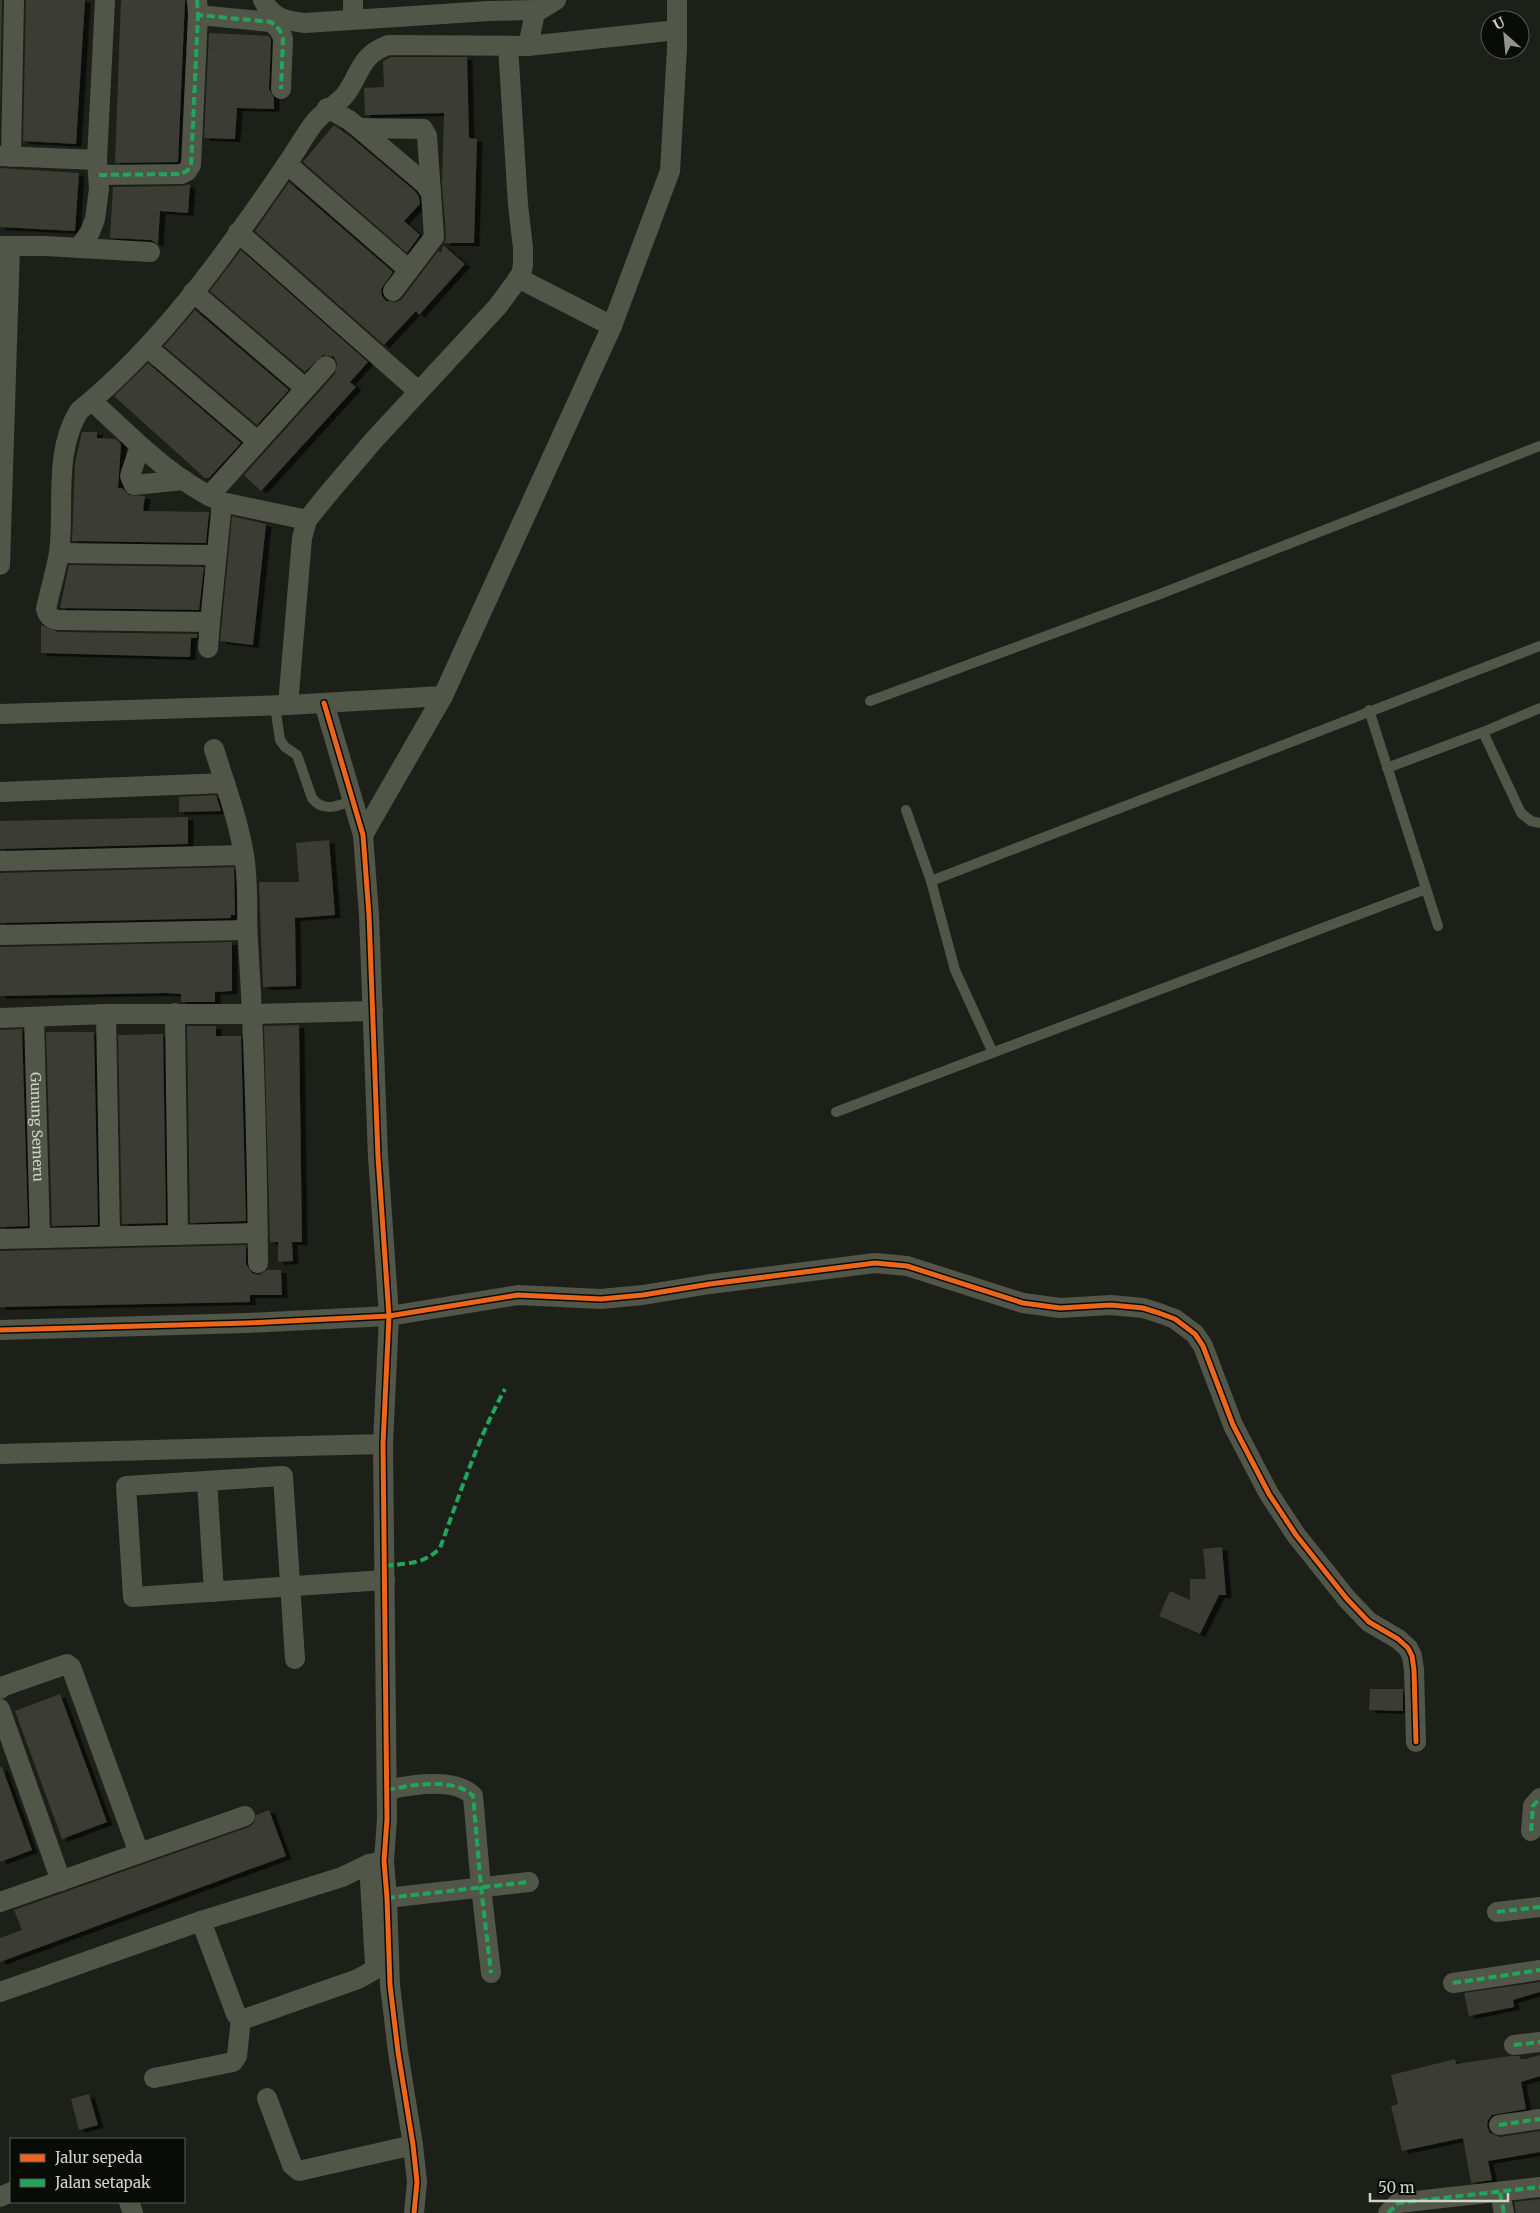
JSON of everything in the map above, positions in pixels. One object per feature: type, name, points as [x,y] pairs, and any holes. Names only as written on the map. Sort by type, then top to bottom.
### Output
[{"type":"street","points":[[14,0],[5,157],[98,168],[181,174],[187,171],[192,165],[198,8],[271,22],[276,26],[281,31],[283,39],[281,89]]},
{"type":"street","points":[[79,248],[90,232],[94,219],[105,0]]},
{"type":"street","points":[[263,0],[274,15],[288,21],[305,23],[353,10],[538,10],[556,0]]},
{"type":"street","points":[[363,835],[443,696],[612,326],[670,171],[677,0]]},
{"type":"street","points":[[528,46],[538,10]]},
{"type":"street","points":[[210,622],[54,620],[48,614],[46,609],[59,553],[65,442],[67,433],[79,411],[92,401],[147,347],[193,292],[287,164],[314,122],[327,108],[344,96],[369,54],[388,45],[528,46],[677,30]]},
{"type":"street","points":[[282,705],[302,538],[307,520],[374,440],[498,306],[518,278],[523,265],[508,46]]},
{"type":"street","points":[[327,108],[359,128],[424,183],[431,193]]},
{"type":"street","points":[[359,128],[423,129],[427,136],[434,236],[393,291]]},
{"type":"street","points":[[287,164],[409,270]]},
{"type":"street","points":[[238,232],[418,391]]},
{"type":"street","points":[[0,565],[5,247],[79,248],[150,252]]},
{"type":"street","points":[[518,278],[612,326]]},
{"type":"street","points":[[193,292],[305,388]]},
{"type":"street","points":[[147,347],[257,441]]},
{"type":"street","points":[[208,648],[215,555],[216,499],[257,441],[326,366]]},
{"type":"street","points":[[92,401],[140,446],[184,480],[216,499],[307,520]]},
{"type":"street","points":[[140,446],[130,476],[134,485],[184,480]]},
{"type":"street","points":[[59,553],[215,555]]},
{"type":"street","points":[[0,714],[282,705],[443,696]]},
{"type":"street","points":[[241,2019],[358,1980],[374,1970],[376,1964],[376,1863],[387,1819],[383,1444],[388,1316],[378,1157],[373,1011],[363,835],[324,703]]},
{"type":"street","points":[[214,750],[225,783],[244,855],[253,1014],[258,1263]]},
{"type":"street","points":[[0,792],[225,783]]},
{"type":"street","points":[[0,861],[244,855]]},
{"type":"street","points":[[0,936],[247,930]]},
{"type":"street","points":[[0,1018],[106,1014],[253,1014],[373,1011]]},
{"type":"street","points":[[175,1013],[178,1235]]},
{"type":"street","points":[[106,1014],[110,1236]]},
{"type":"street","name":"Gunung Semeru","points":[[34,1017],[40,1238]]},
{"type":"street","points":[[0,1238],[258,1233]]},
{"type":"street","points":[[0,1330],[238,1323],[388,1316],[518,1295],[601,1299],[643,1296],[710,1284],[875,1263],[907,1266],[1023,1303],[1060,1308],[1110,1305],[1144,1308],[1175,1319],[1195,1334],[1203,1346],[1233,1425],[1269,1494],[1296,1535],[1369,1622],[1398,1639],[1408,1648],[1412,1656],[1416,1742]]},
{"type":"street","points":[[0,1454],[383,1444]]},
{"type":"street","points":[[295,1659],[290,1587],[283,1476],[126,1486],[133,1597],[290,1587],[385,1580]]},
{"type":"street","points":[[206,1481],[214,1592]]},
{"type":"street","points":[[0,1689],[43,1671],[67,1664],[71,1666],[139,1853]]},
{"type":"street","points":[[0,1709],[4,1733],[61,1881]]},
{"type":"street","points":[[387,1790],[429,1783],[460,1789],[474,1796],[481,1888],[491,1973]]},
{"type":"street","points":[[1531,1831],[1534,1806],[1540,1798]]},
{"type":"street","points":[[0,1902],[245,1816]]},
{"type":"street","points":[[376,1863],[387,1898],[390,1985],[417,2182],[414,2213]]},
{"type":"street","points":[[0,1992],[202,1922],[342,1877],[376,1863]]},
{"type":"street","points":[[387,1898],[529,1882]]},
{"type":"street","points":[[1497,1912],[1540,1907]]},
{"type":"street","points":[[202,1922],[236,2014],[241,2019]]},
{"type":"street","points":[[1453,1983],[1540,1970]]},
{"type":"street","points":[[154,2078],[233,2062],[237,2056],[241,2019]]},
{"type":"street","points":[[1514,2045],[1540,2042]]},
{"type":"street","points":[[267,2098],[292,2166],[299,2171],[413,2144]]},
{"type":"street","points":[[1499,2125],[1540,2119]]},
{"type":"street","points":[[1388,2213],[1398,2203],[1540,2187]]},
{"type":"street","points":[[1500,2192],[1504,2213]]},
{"type":"lane","points":[[870,701],[1160,594],[1540,446]]},
{"type":"lane","points":[[931,881],[1369,710],[1540,646]]},
{"type":"lane","points":[[282,705],[280,740],[285,747],[297,755],[312,798],[316,803],[334,807],[353,800]]},
{"type":"lane","points":[[1387,768],[1483,732],[1540,708]]},
{"type":"lane","points":[[1369,710],[1438,926]]},
{"type":"lane","points":[[1483,732],[1522,813],[1531,821],[1540,823]]},
{"type":"lane","points":[[906,810],[931,881],[955,970],[993,1053]]},
{"type":"lane","points":[[836,1112],[1426,888]]},
{"type":"building","points":[[0,0],[2,0],[0,111]]},
{"type":"building","points":[[26,0],[85,0],[76,144],[23,141]]},
{"type":"building","points":[[121,0],[185,0],[178,162],[115,163]]},
{"type":"building","points":[[209,33],[269,36],[271,40],[269,89],[274,98],[274,109],[237,108],[235,139],[204,138]]},
{"type":"building","points":[[391,57],[467,57],[469,138],[477,139],[474,243],[444,243],[446,236],[442,185],[444,113],[365,115],[364,88],[384,87],[383,61]]},
{"type":"building","points":[[334,125],[415,191],[419,197],[420,204],[404,221],[420,235],[407,253],[303,162]]},
{"type":"building","points":[[0,168],[79,173],[75,231],[0,227]]},
{"type":"building","points":[[289,182],[393,272],[381,289],[382,296],[386,301],[397,302],[402,299],[438,251],[441,253],[443,245],[465,264],[419,315],[416,311],[384,345],[255,231]]},
{"type":"building","points":[[190,184],[188,213],[160,211],[158,244],[151,240],[110,238],[113,187],[181,186]]},
{"type":"building","points":[[241,250],[368,362],[350,382],[356,387],[261,491],[244,475],[335,374],[337,363],[334,357],[323,355],[305,372],[210,291]]},
{"type":"building","points":[[195,310],[289,390],[257,425],[164,346]]},
{"type":"building","points":[[148,363],[241,443],[209,478],[205,478],[114,396]]},
{"type":"building","points":[[82,432],[97,432],[97,438],[116,439],[121,444],[118,488],[122,488],[129,495],[145,496],[143,511],[209,512],[206,543],[72,541],[75,463]]},
{"type":"building","points":[[232,516],[266,524],[253,645],[220,641]]},
{"type":"building","points":[[69,565],[204,567],[199,610],[60,608]]},
{"type":"building","points":[[41,625],[58,632],[197,634],[197,638],[191,638],[190,657],[41,653]]},
{"type":"building","points":[[216,795],[221,811],[179,812],[179,797]]},
{"type":"building","points":[[188,817],[188,844],[0,849],[0,821]]},
{"type":"building","points":[[329,840],[335,915],[295,918],[296,986],[263,987],[259,882],[299,882],[296,843]]},
{"type":"building","points":[[234,867],[235,915],[231,915],[231,918],[0,923],[0,873]]},
{"type":"building","points":[[232,942],[232,991],[215,992],[215,1002],[181,1002],[181,994],[166,993],[0,996],[0,947]]},
{"type":"building","points":[[299,1025],[302,1242],[292,1242],[293,1261],[278,1262],[278,1242],[270,1242],[264,1026]]},
{"type":"building","points":[[187,1026],[216,1026],[216,1036],[241,1036],[246,1221],[190,1223]]},
{"type":"building","points":[[22,1029],[28,1226],[0,1227],[0,1030]]},
{"type":"building","points":[[46,1032],[94,1032],[98,1225],[52,1226]]},
{"type":"building","points":[[163,1034],[166,1223],[122,1224],[118,1035]]},
{"type":"building","points":[[246,1245],[246,1264],[252,1273],[259,1275],[267,1270],[281,1270],[282,1295],[250,1295],[250,1302],[0,1307],[0,1251]]},
{"type":"building","points":[[1222,1547],[1226,1595],[1219,1595],[1200,1634],[1159,1616],[1170,1591],[1190,1600],[1190,1579],[1206,1579],[1203,1549]]},
{"type":"building","points":[[1370,1689],[1403,1689],[1403,1711],[1369,1710]]},
{"type":"building","points":[[60,1694],[107,1822],[62,1839],[15,1711]]},
{"type":"building","points":[[0,1767],[2,1767],[32,1850],[0,1862]]},
{"type":"building","points":[[269,1810],[286,1856],[0,1962],[0,1938],[22,1930],[14,1910],[249,1827],[254,1823],[256,1815]]},
{"type":"building","points":[[1540,1982],[1540,1992],[1513,2000],[1514,2007],[1469,2016],[1464,1993]]},
{"type":"building","points":[[1540,2055],[1540,2076],[1521,2082],[1526,2109],[1492,2115],[1488,2120],[1487,2126],[1490,2133],[1500,2137],[1540,2131],[1540,2152],[1488,2161],[1492,2180],[1471,2183],[1463,2138],[1402,2151],[1391,2106],[1398,2104],[1391,2075],[1455,2059],[1456,2064],[1511,2056],[1520,2056],[1520,2059],[1525,2059]]},
{"type":"building","points":[[89,2094],[98,2125],[79,2130],[71,2099]]},
{"type":"building","points":[[1540,2199],[1540,2213],[1516,2213],[1514,2202]]},
{"type":"marked path","points":[[197,0],[198,15],[271,22],[277,27],[283,39],[281,89]]},
{"type":"marked path","points":[[99,175],[181,174],[187,171],[191,165],[198,15]]},
{"type":"marked path","points":[[385,1566],[421,1560],[434,1554],[440,1548],[477,1447],[505,1389]]},
{"type":"marked path","points":[[387,1790],[408,1786],[444,1784],[465,1790],[473,1796],[491,1973]]},
{"type":"marked path","points":[[1531,1831],[1533,1806],[1540,1798]]},
{"type":"marked path","points":[[387,1898],[529,1882]]},
{"type":"marked path","points":[[1497,1912],[1540,1907]]},
{"type":"marked path","points":[[1453,1983],[1540,1970]]},
{"type":"marked path","points":[[1514,2045],[1540,2042]]},
{"type":"marked path","points":[[1499,2125],[1540,2119]]},
{"type":"marked path","points":[[1388,2213],[1398,2203],[1540,2187]]},
{"type":"marked path","points":[[1500,2193],[1504,2213]]},
{"type":"cycle path","points":[[324,703],[363,835],[369,915],[378,1157],[389,1316],[383,1444],[387,1819],[384,1861],[390,1985],[417,2182],[414,2213]]},
{"type":"cycle path","points":[[0,1330],[248,1323],[389,1316],[518,1295],[601,1299],[643,1295],[710,1284],[875,1263],[907,1266],[1023,1303],[1060,1308],[1111,1305],[1143,1308],[1175,1319],[1195,1334],[1203,1346],[1233,1425],[1269,1494],[1296,1535],[1347,1599],[1369,1622],[1398,1639],[1408,1648],[1412,1656],[1414,1670],[1416,1742]]}]
